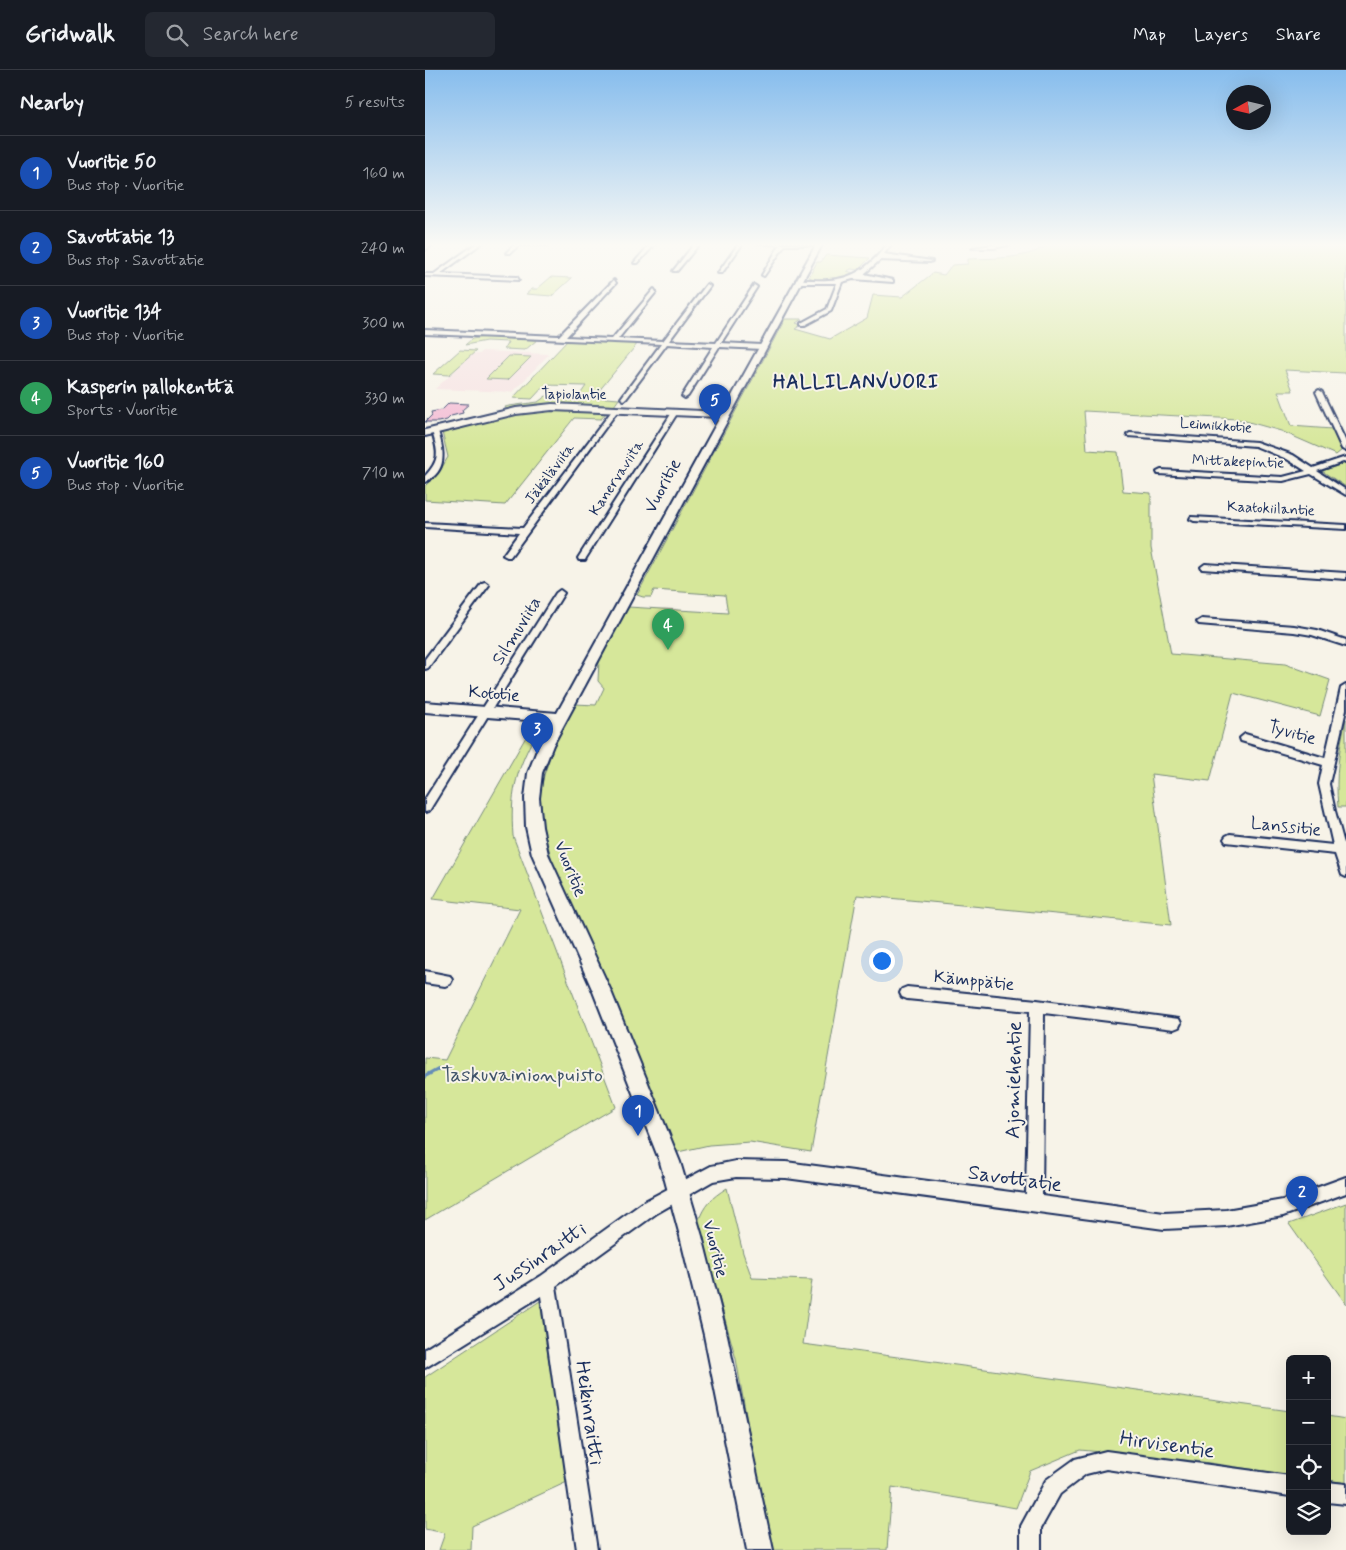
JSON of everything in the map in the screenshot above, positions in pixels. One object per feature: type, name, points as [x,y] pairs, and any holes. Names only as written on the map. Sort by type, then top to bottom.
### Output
[{"type":"street","points":[[561,338],[586,312]]},
{"type":"street","points":[[613,340],[636,312]]},
{"type":"street","points":[[624,398],[688,312]]},
{"type":"street","points":[[685,396],[738,312]]},
{"type":"street","name":"Vuoritie","points":[[759,1550],[750,1487],[696,1252],[679,1191],[601,989],[540,854],[534,827],[532,798],[535,773],[546,746],[781,312]]},
{"type":"street","points":[[803,324],[826,312]]},
{"type":"street","points":[[425,332],[762,347]]},
{"type":"street","points":[[1319,392],[1346,449]]},
{"type":"street","name":"Tapiolantie","points":[[425,433],[496,415],[537,408],[567,406],[725,415]]},
{"type":"street","name":"Jäkäläviita","points":[[507,555],[615,409]]},
{"type":"street","name":"Kanervaviita","points":[[582,558],[675,412]]},
{"type":"street","points":[[425,480],[440,462],[442,455],[435,431]]},
{"type":"street","name":"Leimikkotie","points":[[1130,436],[1256,444],[1290,457],[1313,470],[1346,493]]},
{"type":"street","name":"Mittakepintie","points":[[1161,472],[1274,479],[1293,477],[1346,459]]},
{"type":"street","name":"Kaatokiilantie","points":[[1194,519],[1346,527]]},
{"type":"street","points":[[425,525],[525,531]]},
{"type":"street","points":[[1205,567],[1346,576]]},
{"type":"street","points":[[425,666],[485,585]]},
{"type":"street","name":"Silmuviita","points":[[425,808],[560,593]]},
{"type":"street","points":[[1202,622],[1295,629],[1314,632],[1346,643]]},
{"type":"street","points":[[1346,688],[1324,784],[1329,811],[1346,872]]},
{"type":"street","name":"Kototie","points":[[425,708],[561,718]]},
{"type":"street","name":"Tyvitie","points":[[1245,738],[1329,763]]},
{"type":"street","name":"Lanssitie","points":[[1230,839],[1339,850]]},
{"type":"street","points":[[425,977],[445,980]]},
{"type":"street","name":"Kämppätie","points":[[907,993],[1037,1006]]},
{"type":"street","name":"Ajomiehentie","points":[[1034,1204],[1037,1006],[1174,1023]]},
{"type":"street","name":"Savottatie","points":[[679,1191],[711,1174],[735,1169],[786,1170],[1165,1221],[1226,1218],[1283,1208],[1346,1185]]},
{"type":"street","name":"Jussinraitti","points":[[425,1359],[547,1282],[651,1207],[679,1191]]},
{"type":"street","name":"Heikinraitti","points":[[547,1282],[587,1550]]},
{"type":"street","name":"Hirvisentie","points":[[1031,1550],[1031,1526],[1053,1486],[1082,1466],[1106,1460],[1286,1485]]},
{"type":"street","points":[[1331,1492],[1346,1494]]},
{"type":"shaded area","points":[[482,351],[549,354],[513,392],[435,389],[473,354],[480,354]]},
{"type":"green space","points":[[869,312],[1346,312],[1346,375],[1345,373],[1285,370],[1293,391],[1278,391],[1291,426],[1332,429],[1342,450],[1336,455],[1281,431],[1238,419],[1084,411],[1087,450],[1118,452],[1123,491],[1151,493],[1151,548],[1171,654],[1285,664],[1330,680],[1320,716],[1233,693],[1210,781],[1151,774],[1171,925],[857,895],[811,1152],[750,1142],[709,1145],[678,1152],[674,1149],[616,1002],[553,864],[542,824],[539,799],[544,775],[553,748],[575,704],[596,705],[604,688],[598,681],[599,660],[628,607],[728,613],[725,595],[654,590],[651,597],[637,595],[785,319],[802,319],[796,323],[801,325],[795,329],[830,339],[867,318]]},
{"type":"green space","points":[[484,337],[537,340],[525,350],[504,349],[508,342],[486,341],[465,345],[472,339]]},
{"type":"green space","points":[[568,340],[638,343],[594,397],[619,399],[614,406],[558,403],[507,410],[505,407],[538,402],[546,396],[579,396],[586,386],[545,385],[532,399],[513,398]]},
{"type":"green space","points":[[460,350],[476,351],[449,375],[433,374]]},
{"type":"green space","points":[[509,356],[531,357],[508,380],[486,379]]},
{"type":"green space","points":[[559,410],[603,411],[606,413],[601,419],[574,418],[505,505],[425,500],[425,486],[440,471],[448,457],[442,432],[518,413]]},
{"type":"green space","points":[[1346,463],[1346,487],[1322,471]]},
{"type":"green space","points":[[1346,719],[1346,807],[1338,807],[1338,763]]},
{"type":"green space","name":"Taskuvainionpuisto","points":[[527,735],[534,737],[522,762],[515,785],[512,809],[513,836],[616,1107],[425,1220],[425,1058],[445,1060],[520,909],[433,899]]},
{"type":"green space","points":[[727,1188],[743,1253],[752,1278],[812,1280],[803,1344],[1286,1410],[1286,1474],[1196,1461],[1080,1450],[1030,1471],[1016,1508],[892,1487],[887,1550],[770,1550],[736,1359],[698,1222],[709,1202]]},
{"type":"green space","points":[[1346,1203],[1346,1304],[1289,1224]]},
{"type":"green space","points":[[540,1301],[567,1482],[472,1526],[471,1550],[439,1550],[445,1533],[425,1529],[425,1377]]},
{"type":"green space","points":[[1331,1417],[1346,1419],[1346,1483],[1331,1481]]},
{"type":"building","points":[[449,403],[469,404],[462,410],[463,413],[451,416],[447,420],[425,422],[432,415],[431,412],[442,410]]},
{"type":"waterway","points":[[425,1076],[438,1069]]},
{"type":"place","name":"Vuoritie 160","points":[[715,425]]},
{"type":"place","name":"Kasperin pallokenttä","points":[[668,650]]},
{"type":"place","name":"Vuoritie 134","points":[[537,754]]},
{"type":"place","name":"Vuoritie 50","points":[[638,1136]]},
{"type":"place","name":"Savottatie 13","points":[[1302,1217]]},
{"type":"district","name":"HALLILANVUORI","points":[[856,382]]}]
